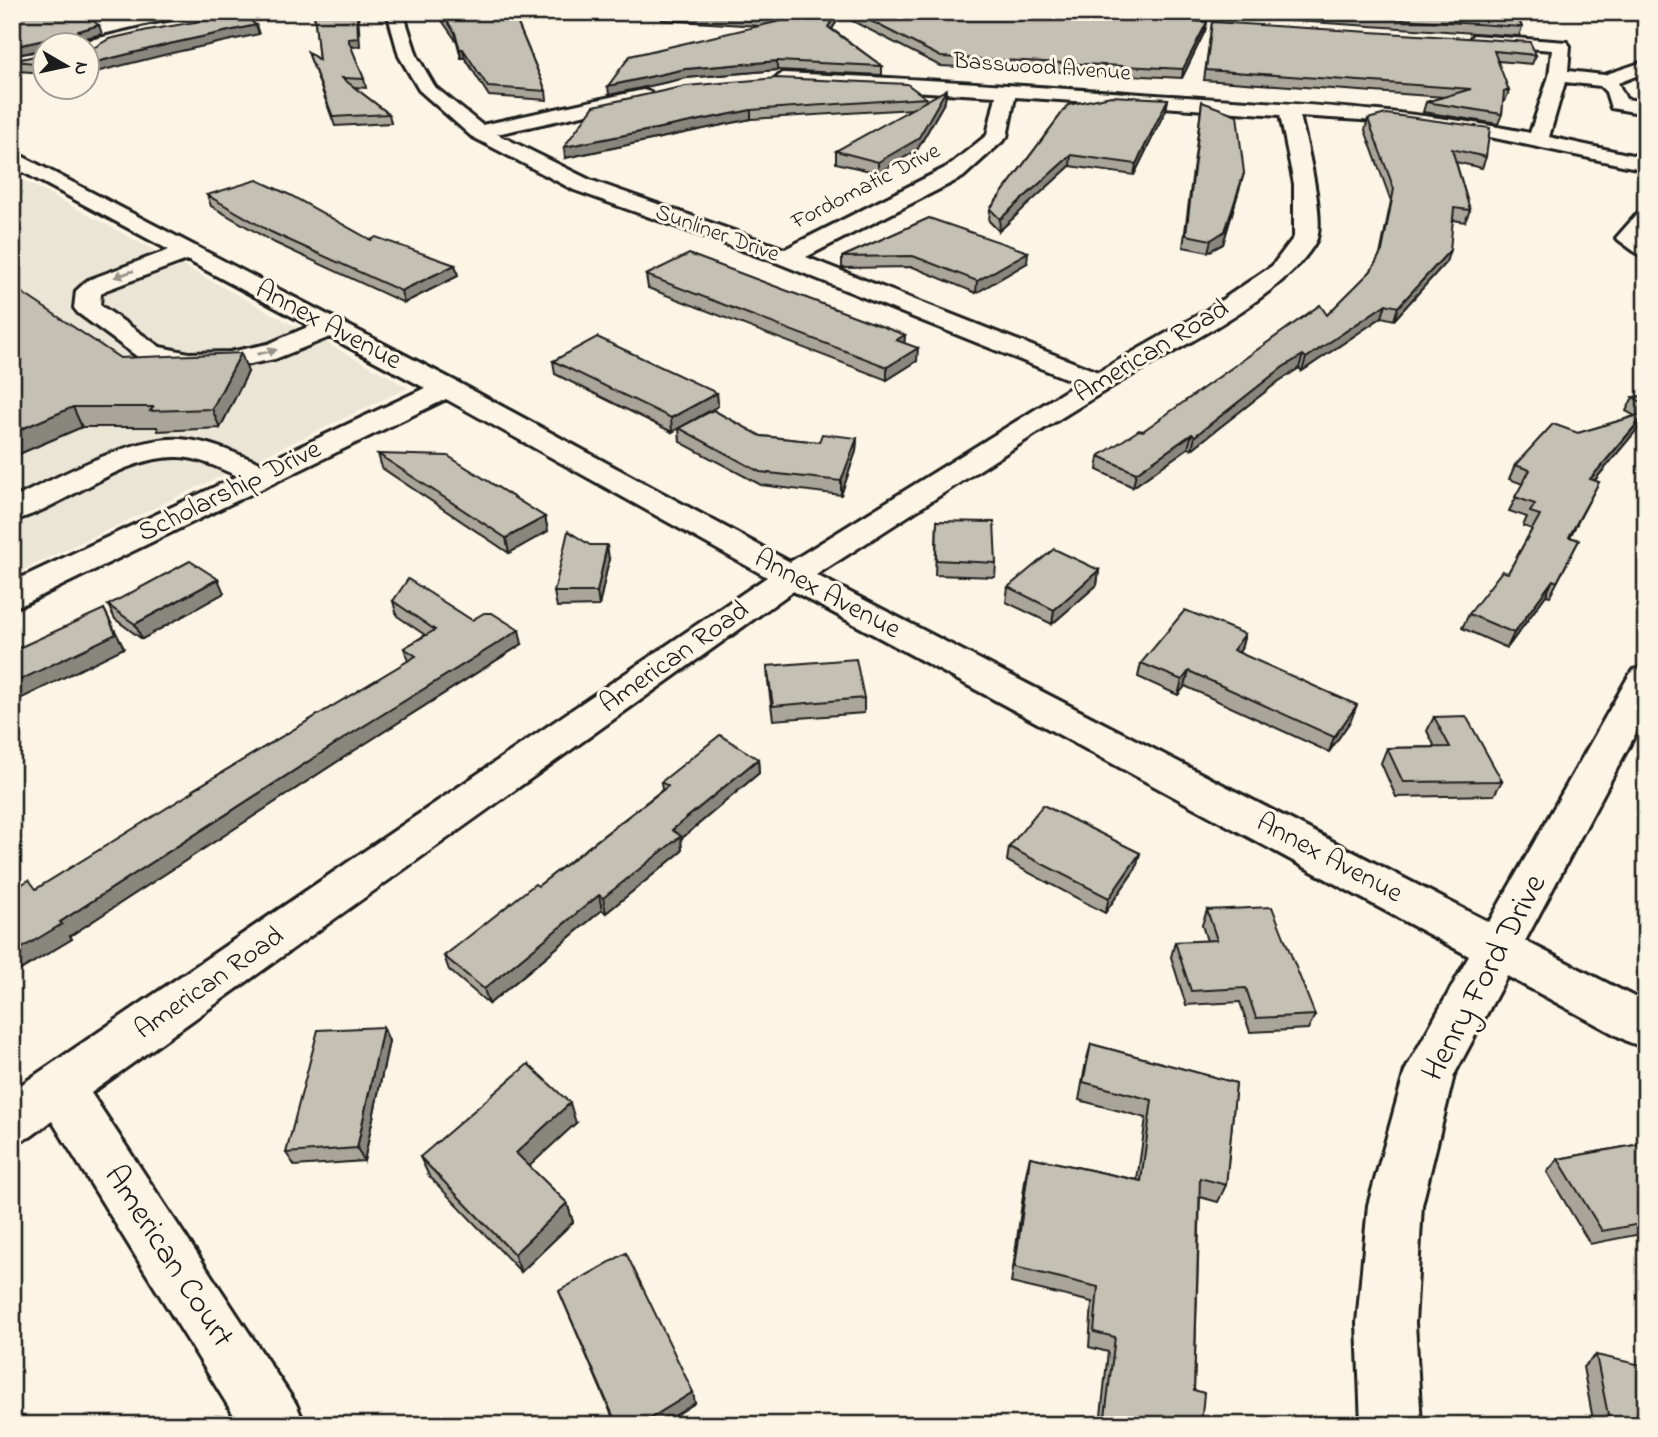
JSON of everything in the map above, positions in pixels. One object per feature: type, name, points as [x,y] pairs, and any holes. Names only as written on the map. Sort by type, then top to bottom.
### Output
[{"type":"street","points":[[102,43],[150,31],[262,12]]},
{"type":"street","name":"Sunliner Drive","points":[[395,12],[408,56],[428,90],[478,132],[582,185],[786,258],[1100,382]]},
{"type":"street","points":[[126,19],[150,31]]},
{"type":"street","points":[[1458,38],[1561,46],[1558,76],[1538,140]]},
{"type":"street","points":[[1558,76],[1606,81],[1646,66]]},
{"type":"street","name":"Basswood Avenue","points":[[764,80],[872,82],[1376,115],[1538,140],[1646,164]]},
{"type":"street","points":[[1606,81],[1615,91],[1618,104],[1646,108]]},
{"type":"street","name":"Fordomatic Drive","points":[[786,258],[955,172],[997,137],[1007,90]]},
{"type":"street","points":[[478,132],[660,92]]},
{"type":"street","name":"American Road","points":[[12,1120],[791,576],[1100,382],[1216,315],[1281,271],[1306,238],[1305,184],[1289,109]]},
{"type":"street","name":"Annex Avenue","points":[[12,157],[447,388],[791,576],[1646,1027]]},
{"type":"street","points":[[1646,218],[1628,238],[1646,249]]},
{"type":"street","points":[[188,251],[97,285],[89,291],[88,309],[152,354],[189,361],[230,360],[275,351],[330,327]]},
{"type":"street","name":"Scholarship Drive","points":[[12,596],[447,388]]},
{"type":"street","points":[[12,511],[149,450],[176,448],[199,452],[265,475]]},
{"type":"street","name":"Henry Ford Drive","points":[[1391,1425],[1386,1322],[1395,1205],[1430,1071],[1646,679]]},
{"type":"street","name":"American Court","points":[[60,1089],[275,1425]]},
{"type":"shaded area","points":[[12,174],[390,377],[408,388],[12,575]]},
{"type":"building","points":[[12,12],[80,12],[99,25],[77,32],[32,32],[32,43],[12,47]]},
{"type":"building","points":[[166,12],[185,12],[158,17]]},
{"type":"building","points":[[314,12],[357,12],[358,38],[348,39],[364,79],[342,78],[389,114],[333,117],[308,52],[319,60]]},
{"type":"building","points":[[441,12],[513,12],[546,91],[488,87],[463,49],[460,49],[455,33]]},
{"type":"building","points":[[676,12],[837,12],[828,27],[882,66],[777,61],[685,69],[608,86],[630,56],[789,19]]},
{"type":"building","points":[[853,12],[1050,12],[1207,22],[1183,69],[941,57]]},
{"type":"building","points":[[1293,12],[1515,12],[1522,27]]},
{"type":"building","points":[[242,14],[256,25],[102,61],[102,43],[148,30]]},
{"type":"building","points":[[1212,22],[1530,42],[1536,55],[1494,51],[1509,91],[1504,91],[1502,114],[1426,102],[1471,89],[1206,70]]},
{"type":"building","points":[[32,57],[32,63],[13,61]]},
{"type":"building","points":[[777,78],[907,84],[926,98],[751,110],[564,147],[594,106],[686,86]]},
{"type":"building","points":[[946,90],[918,139],[878,162],[836,151]]},
{"type":"building","points":[[1111,96],[1168,99],[1136,164],[1071,155],[1000,219],[990,209],[1068,105]]},
{"type":"building","points":[[1202,102],[1237,115],[1244,173],[1225,231],[1211,240],[1186,235]]},
{"type":"building","points":[[1386,114],[1490,128],[1486,157],[1452,149],[1470,210],[1454,208],[1450,250],[1398,307],[1386,304],[1306,358],[1303,355],[1283,367],[1195,436],[1192,434],[1136,473],[1099,456],[1139,430],[1143,431],[1320,305],[1327,315],[1371,271],[1382,251],[1394,189],[1368,119]]},
{"type":"building","points":[[257,180],[371,240],[376,237],[455,265],[401,291],[271,232],[207,195]]},
{"type":"building","points":[[929,218],[1028,252],[977,281],[913,256],[842,257]]},
{"type":"building","points":[[689,254],[905,335],[896,340],[918,348],[887,367],[646,275]]},
{"type":"building","points":[[12,286],[120,358],[241,353],[212,409],[150,411],[153,407],[73,407],[12,433]]},
{"type":"building","points":[[597,337],[717,393],[671,418],[553,361]]},
{"type":"building","points":[[1646,396],[1646,405],[1633,397]]},
{"type":"building","points":[[713,410],[761,436],[819,442],[822,434],[857,438],[841,481],[760,472],[679,428]]},
{"type":"building","points":[[1646,413],[1590,479],[1599,482],[1569,537],[1579,540],[1557,582],[1553,580],[1514,633],[1469,614],[1502,571],[1508,573],[1540,515],[1530,512],[1535,504],[1515,497],[1530,470],[1515,465],[1553,424],[1578,433]]},
{"type":"building","points":[[378,454],[448,456],[545,517],[506,538]]},
{"type":"building","points":[[937,521],[994,522],[996,563],[936,560]]},
{"type":"building","points":[[568,531],[590,545],[607,545],[597,592],[554,592]]},
{"type":"building","points":[[1054,549],[1099,570],[1054,610],[1008,587]]},
{"type":"building","points":[[190,561],[218,579],[135,624],[108,605]]},
{"type":"building","points":[[408,579],[472,620],[484,613],[492,613],[519,630],[346,737],[12,954],[12,890],[29,880],[36,889],[193,790],[416,656],[404,648],[435,630],[393,601]]},
{"type":"building","points":[[104,609],[116,634],[12,684],[12,651]]},
{"type":"building","points":[[1185,610],[1245,634],[1233,650],[1357,705],[1334,737],[1189,671],[1182,680],[1141,663]]},
{"type":"building","points":[[856,659],[864,698],[773,706],[767,666]]},
{"type":"building","points":[[1466,716],[1502,781],[1403,782],[1387,748],[1450,747],[1434,717]]},
{"type":"building","points":[[720,735],[758,759],[672,830],[681,836],[603,898],[599,895],[484,989],[444,956],[535,884],[538,886],[668,786],[661,782]]},
{"type":"building","points":[[1043,805],[1140,853],[1109,898],[1009,847]]},
{"type":"building","points":[[1272,907],[1315,1015],[1256,1018],[1246,988],[1191,991],[1175,942],[1217,940],[1207,910]]},
{"type":"building","points":[[383,1027],[357,1148],[286,1153],[318,1030]]},
{"type":"building","points":[[1091,1044],[1236,1083],[1226,1185],[1200,1178],[1194,1390],[1204,1393],[1201,1425],[1104,1425],[1115,1337],[1094,1332],[1098,1287],[1015,1267],[1030,1157],[1141,1181],[1152,1100],[1083,1082]]},
{"type":"building","points":[[528,1064],[570,1103],[516,1153],[567,1203],[514,1254],[420,1157]]},
{"type":"building","points":[[1646,1143],[1646,1223],[1602,1231],[1558,1159]]},
{"type":"building","points":[[626,1253],[693,1392],[639,1425],[617,1425],[559,1291]]},
{"type":"building","points":[[1596,1355],[1646,1366],[1646,1425],[1610,1425]]}]
